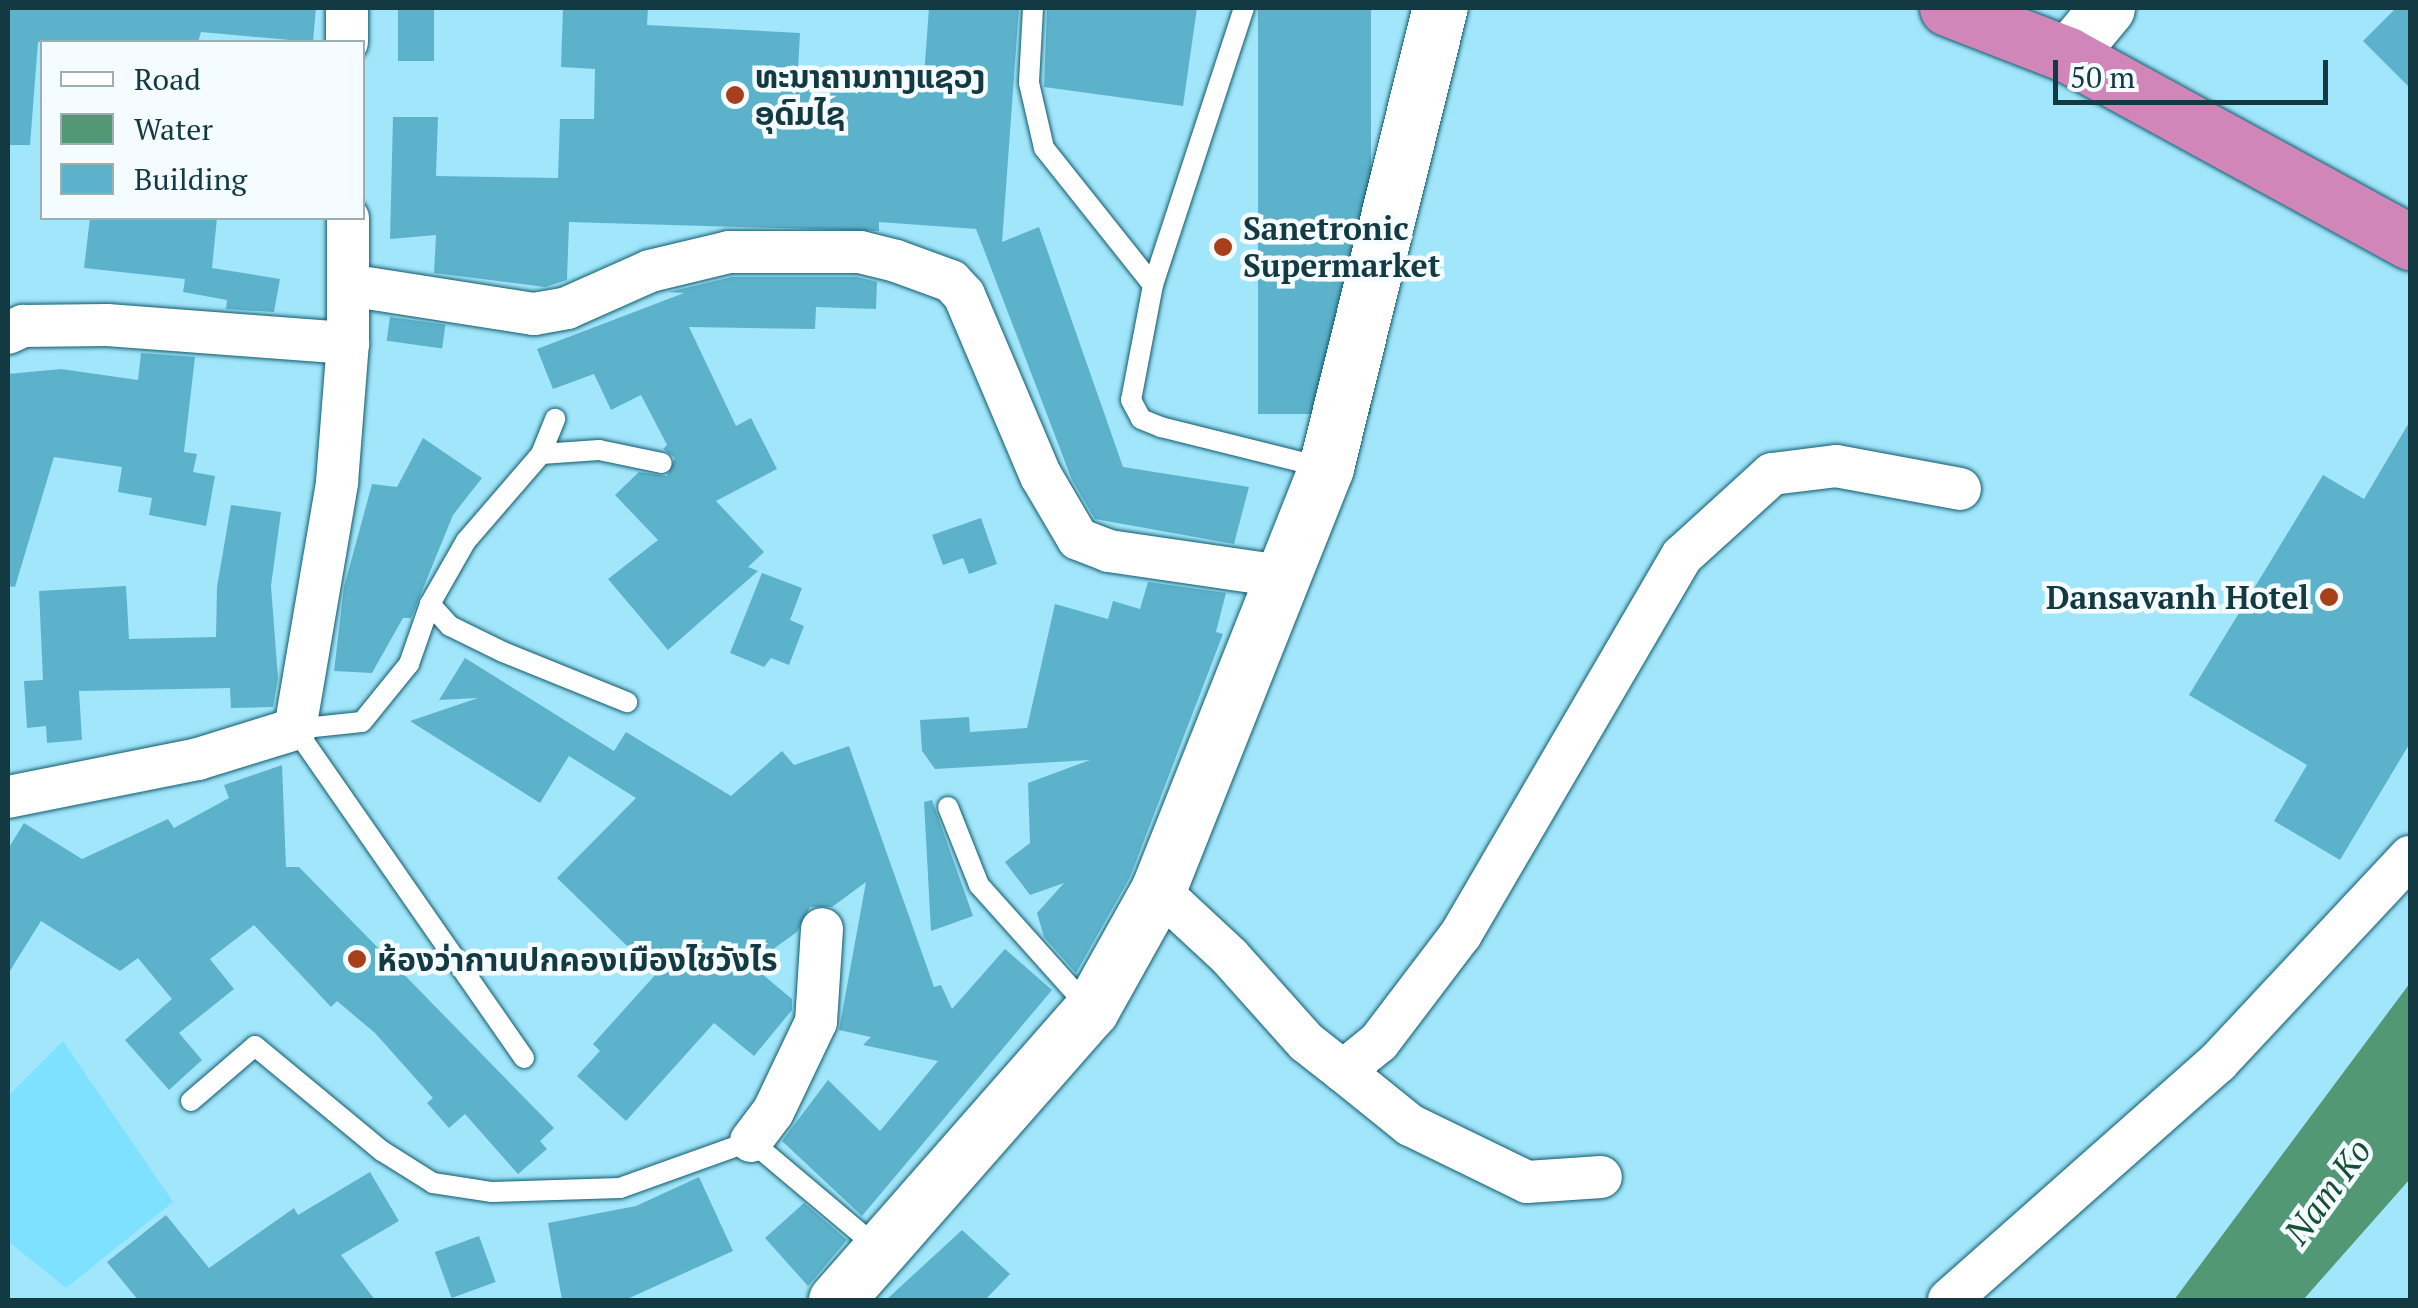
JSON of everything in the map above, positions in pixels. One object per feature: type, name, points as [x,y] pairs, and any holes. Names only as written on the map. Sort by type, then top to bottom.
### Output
[{"type":"highway","points":[[1947,8],[2068,56],[2410,242]]},
{"type":"street","points":[[346,8],[347,40]]},
{"type":"street","points":[[836,1300],[1091,1010],[1158,890],[1326,468],[1440,8]]},
{"type":"street","points":[[2068,56],[2106,8]]},
{"type":"street","points":[[8,797],[198,759],[295,729],[337,482],[348,343],[348,220]]},
{"type":"street","points":[[348,285],[534,314],[566,308],[650,271],[730,252],[860,252],[896,261],[951,282],[964,294],[1042,476],[1078,538],[1109,550],[1281,576]]},
{"type":"street","points":[[8,334],[23,326],[106,325],[348,343]]},
{"type":"street","points":[[1343,1072],[1379,1042],[1461,934],[1682,556],[1772,474],[1836,466],[1960,489]]},
{"type":"street","points":[[1949,1300],[2218,1062],[2410,857]]},
{"type":"street","points":[[1158,890],[1306,1042],[1410,1126],[1527,1182],[1601,1177]]},
{"type":"street","points":[[751,1141],[772,1112],[816,1022],[822,930]]},
{"type":"lane","points":[[1033,8],[1029,83],[1044,148],[1153,285]]},
{"type":"lane","points":[[1244,8],[1153,285],[1131,400],[1141,419],[1326,468]]},
{"type":"lane","points":[[524,1058],[295,729],[362,722],[409,664],[430,604],[466,541],[541,454],[554,419]]},
{"type":"lane","points":[[541,454],[598,450],[662,463]]},
{"type":"lane","points":[[430,604],[450,626],[502,652],[628,702]]},
{"type":"lane","points":[[948,807],[979,886],[1091,1010]]},
{"type":"lane","points":[[191,1101],[255,1046],[394,1159],[433,1182],[492,1192],[620,1188],[751,1141],[883,1251]]},
{"type":"shaded area","points":[[63,1041],[173,1202],[66,1288],[8,1241],[8,1096]]},
{"type":"water","name":"Nam Ko","points":[[2410,983],[2410,1179],[2303,1300],[2174,1300]]},
{"type":"building","points":[[8,8],[316,8],[313,40],[201,32],[199,40],[40,40],[30,145],[8,145]]},
{"type":"building","points":[[398,8],[434,8],[434,61],[398,61]]},
{"type":"building","points":[[563,8],[648,8],[647,25],[800,33],[798,70],[924,76],[929,8],[1019,8],[1002,242],[1039,227],[1123,467],[1249,487],[1234,544],[1095,519],[1072,480],[976,229],[879,222],[879,231],[569,222],[567,280],[545,287],[434,273],[436,235],[390,239],[393,117],[438,117],[436,176],[558,178],[560,119],[594,119],[595,69],[561,67]]},
{"type":"building","points":[[1047,8],[1197,8],[1183,106],[1044,87]]},
{"type":"building","points":[[1258,8],[1371,8],[1371,414],[1258,414]]},
{"type":"building","points":[[2396,8],[2410,8],[2410,88],[2363,41]]},
{"type":"building","points":[[90,220],[217,220],[212,268],[280,279],[274,312],[226,309],[227,300],[183,292],[185,279],[84,268]]},
{"type":"building","points":[[732,277],[857,277],[877,282],[876,309],[816,307],[815,329],[689,327],[736,426],[751,418],[777,469],[716,501],[764,552],[748,567],[758,571],[668,650],[608,579],[658,540],[615,495],[639,472],[667,476],[675,458],[663,449],[667,445],[641,395],[611,410],[594,374],[553,389],[537,349],[684,293],[669,292]]},
{"type":"building","points":[[390,317],[445,325],[442,349],[387,341]]},
{"type":"building","points":[[141,353],[195,357],[184,452],[197,454],[193,472],[215,476],[206,526],[149,515],[152,498],[118,492],[122,467],[54,457],[15,587],[8,586],[8,374],[61,369],[138,380]]},
{"type":"building","name":"Dansavanh Hotel","points":[[2410,421],[2410,743],[2340,860],[2274,821],[2307,765],[2189,695],[2323,475],[2364,499]]},
{"type":"building","points":[[423,438],[482,478],[453,515],[411,618],[403,618],[372,673],[334,671],[344,587],[372,484],[397,487]]},
{"type":"building","points":[[231,505],[281,512],[271,586],[278,678],[273,707],[231,708],[230,688],[79,691],[82,740],[47,743],[46,726],[27,728],[24,681],[43,680],[39,591],[126,586],[129,639],[216,637],[217,587]]},
{"type":"building","points":[[981,518],[997,564],[969,574],[963,558],[943,565],[932,535]]},
{"type":"building","points":[[762,573],[802,588],[790,620],[804,626],[789,665],[771,658],[764,667],[730,653]]},
{"type":"building","points":[[1148,582],[1226,593],[1216,632],[1223,634],[1130,877],[1076,973],[1044,937],[1037,913],[1064,883],[1030,895],[1005,862],[1030,843],[1028,783],[1090,760],[935,769],[922,751],[920,720],[969,717],[970,732],[1027,728],[1055,604],[1108,619],[1113,601],[1140,609]]},
{"type":"building","points":[[465,658],[614,751],[626,732],[731,796],[782,751],[794,765],[849,746],[934,987],[941,985],[952,1009],[1005,949],[1052,990],[862,1216],[782,1141],[828,1080],[880,1131],[938,1061],[863,1045],[871,1037],[839,1030],[866,882],[832,907],[810,907],[797,932],[751,965],[792,999],[792,1010],[754,1056],[714,1023],[626,1121],[577,1076],[600,1051],[593,1044],[656,974],[557,878],[636,798],[569,756],[540,803],[410,721],[478,698],[439,700]]},
{"type":"building","points":[[282,765],[286,867],[299,867],[554,1128],[540,1141],[547,1149],[518,1174],[465,1114],[449,1128],[427,1103],[433,1098],[375,1033],[337,1001],[331,1007],[254,925],[210,959],[234,989],[179,1033],[202,1060],[169,1090],[125,1040],[172,999],[138,958],[120,971],[41,921],[8,974],[8,849],[24,823],[82,859],[168,819],[174,828],[229,798],[224,785]]},
{"type":"building","points":[[932,800],[973,916],[931,931],[924,802]]},
{"type":"building","points":[[370,1172],[399,1221],[341,1255],[375,1300],[138,1300],[107,1262],[166,1215],[209,1268],[294,1208],[298,1215]]},
{"type":"building","points":[[699,1177],[733,1251],[625,1300],[562,1300],[548,1223],[636,1206]]},
{"type":"building","points":[[804,1203],[847,1240],[808,1286],[765,1238]]},
{"type":"building","points":[[962,1230],[1010,1274],[985,1300],[886,1300]]},
{"type":"building","points":[[479,1236],[496,1282],[452,1298],[435,1252]]},
{"type":"place","name":"ທະນາຄານກາງແຊວງ ອຸດົມໄຊ","points":[[735,95]]},
{"type":"place","name":"Sanetronic Supermarket","points":[[1223,247]]},
{"type":"place","name":"Dansavanh Hotel","points":[[2329,597]]},
{"type":"place","name":"ห้องว่ากานปกคองเมืองไชวังไร","points":[[357,959]]}]
